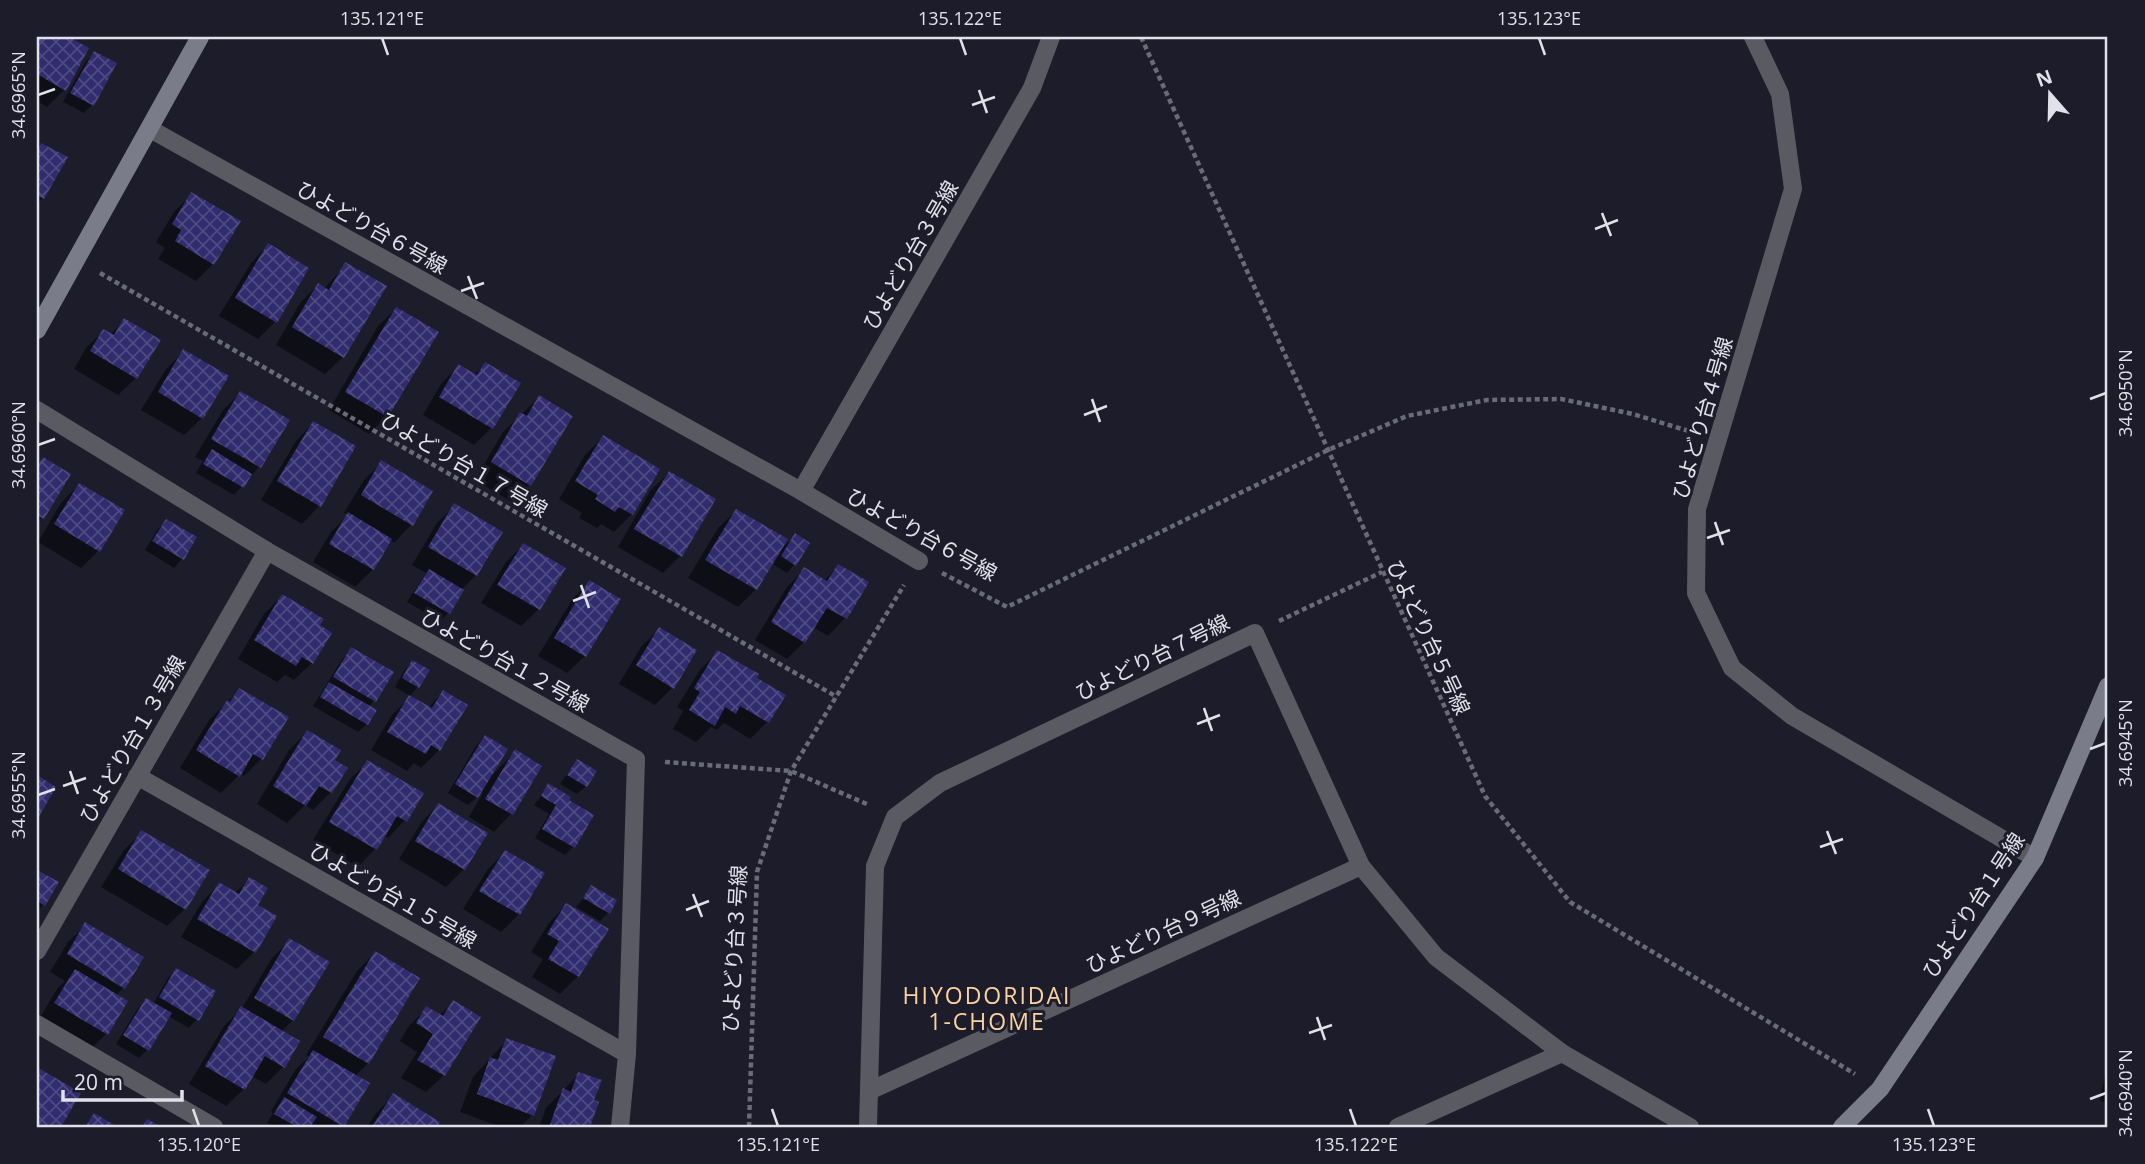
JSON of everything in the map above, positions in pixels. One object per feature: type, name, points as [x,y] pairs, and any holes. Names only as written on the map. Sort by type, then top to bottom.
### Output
[{"type":"street","name":"ひよどり台３号線","points":[[801,491],[1032,88],[1051,37]]},
{"type":"street","name":"ひよどり台４号線","points":[[1753,37],[1780,94],[1793,189],[1697,509],[1696,593],[1732,668],[1792,716],[2035,858]]},
{"type":"street","points":[[37,330],[150,130],[196,38]]},
{"type":"street","name":"ひよどり台６号線","points":[[150,130],[801,491],[919,561]]},
{"type":"street","name":"ひよどり台１２号線","points":[[37,410],[267,551],[636,759]]},
{"type":"street","name":"ひよどり台１３号線","points":[[37,951],[267,551]]},
{"type":"street","name":"ひよどり台７号線","points":[[895,817],[940,783],[1255,632],[1361,866],[1436,957],[1562,1053],[1690,1127]]},
{"type":"street","name":"ひよどり台１号線","points":[[1842,1127],[1880,1089],[2035,858],[2108,686]]},
{"type":"street","points":[[620,1127],[627,1055],[636,759]]},
{"type":"street","name":"ひよどり台１５号線","points":[[137,776],[627,1055]]},
{"type":"street","points":[[868,1127],[875,866],[895,817]]},
{"type":"street","name":"ひよどり台９号線","points":[[869,1091],[1361,866]]},
{"type":"street","points":[[37,1024],[214,1127]]},
{"type":"street","points":[[1398,1127],[1562,1053]]},
{"type":"path","name":"ひよどり台５号線","points":[[1141,37],[1485,796],[1570,902],[1880,1089]]},
{"type":"path","name":"ひよどり台１７号線","points":[[76,259],[837,697]]},
{"type":"path","name":"ひよどり台６号線","points":[[919,561],[1007,607],[1328,450],[1407,415],[1487,400],[1561,399],[1633,414],[1718,439]]},
{"type":"path","name":"ひよどり台３号線","points":[[749,1127],[757,872],[791,771],[919,561]]},
{"type":"path","points":[[1255,632],[1382,572]]},
{"type":"path","points":[[636,759],[791,771],[895,817]]},
{"type":"building","points":[[37,37],[69,37],[89,48],[66,91],[37,74]]},
{"type":"building","points":[[94,51],[117,63],[94,106],[70,93]]},
{"type":"building","points":[[41,143],[68,157],[44,199],[37,195],[37,151]]},
{"type":"building","points":[[191,192],[241,221],[214,265],[175,241],[181,230],[172,224]]},
{"type":"building","points":[[268,243],[309,268],[277,323],[235,298]]},
{"type":"building","points":[[345,262],[387,286],[344,358],[292,327],[318,283],[329,290]]},
{"type":"building","points":[[396,307],[439,332],[388,417],[345,392]]},
{"type":"building","points":[[124,318],[161,340],[137,379],[90,351],[103,329],[114,335]]},
{"type":"building","points":[[183,349],[229,376],[203,419],[158,392]]},
{"type":"building","points":[[485,362],[521,383],[493,429],[439,397],[458,364],[477,375]]},
{"type":"building","points":[[240,391],[290,420],[261,468],[211,439]]},
{"type":"building","points":[[539,395],[573,416],[531,486],[491,462],[520,412],[527,416]]},
{"type":"building","points":[[313,421],[356,446],[321,507],[277,481]]},
{"type":"building","points":[[603,435],[660,469],[633,515],[619,507],[615,512],[595,499],[598,495],[575,481]]},
{"type":"building","points":[[212,449],[252,474],[244,488],[203,464]]},
{"type":"building","points":[[43,457],[71,474],[44,519],[37,515],[37,467]]},
{"type":"building","points":[[381,460],[433,491],[413,526],[361,495]]},
{"type":"building","points":[[669,471],[716,499],[682,557],[634,529]]},
{"type":"building","points":[[79,483],[125,510],[100,552],[54,524]]},
{"type":"building","points":[[454,503],[503,532],[477,576],[428,547]]},
{"type":"building","points":[[736,509],[788,539],[757,590],[705,560]]},
{"type":"building","points":[[348,512],[392,539],[374,570],[329,544]]},
{"type":"building","points":[[166,519],[197,537],[184,560],[152,541]]},
{"type":"building","points":[[795,533],[810,543],[796,566],[781,556]]},
{"type":"building","points":[[523,543],[566,568],[540,610],[497,585]]},
{"type":"building","points":[[838,564],[869,582],[847,619],[827,608],[805,643],[771,622],[804,567],[827,581]]},
{"type":"building","points":[[429,569],[464,590],[450,614],[414,593]]},
{"type":"building","points":[[589,580],[621,599],[586,657],[554,638]]},
{"type":"building","points":[[282,594],[324,619],[320,625],[332,633],[313,664],[302,657],[296,666],[254,640]]},
{"type":"building","points":[[659,627],[697,650],[674,689],[636,665]]},
{"type":"building","points":[[351,647],[394,672],[376,702],[333,677]]},
{"type":"building","points":[[717,650],[759,674],[757,678],[786,695],[769,723],[740,706],[736,714],[725,707],[715,726],[689,710],[700,692],[694,688]]},
{"type":"building","points":[[412,660],[430,670],[419,688],[402,678]]},
{"type":"building","points":[[329,682],[377,710],[368,725],[320,697]]},
{"type":"building","points":[[239,688],[289,717],[263,760],[253,754],[240,777],[196,750],[227,700],[230,702]]},
{"type":"building","points":[[443,690],[468,705],[440,751],[431,745],[426,754],[387,732],[409,695],[432,708]]},
{"type":"building","points":[[307,730],[341,750],[335,760],[348,768],[332,793],[319,786],[306,806],[273,786]]},
{"type":"building","points":[[485,735],[508,749],[478,798],[455,784]]},
{"type":"building","points":[[515,749],[542,766],[513,815],[485,799]]},
{"type":"building","points":[[577,759],[597,771],[587,787],[567,775]]},
{"type":"building","points":[[367,760],[424,793],[407,822],[397,816],[377,850],[329,822]]},
{"type":"building","points":[[37,775],[56,787],[37,820]]},
{"type":"building","points":[[548,783],[594,815],[575,848],[542,829],[556,805],[541,796]]},
{"type":"building","points":[[438,803],[488,833],[465,870],[415,841]]},
{"type":"building","points":[[141,830],[210,870],[186,910],[118,869]]},
{"type":"building","points":[[505,850],[545,873],[520,915],[479,891]]},
{"type":"building","points":[[37,870],[59,882],[45,906],[37,901]]},
{"type":"building","points":[[249,877],[268,888],[258,905],[277,916],[256,953],[197,919],[219,882],[239,894]]},
{"type":"building","points":[[591,885],[617,900],[610,914],[583,898]]},
{"type":"building","points":[[566,903],[609,929],[579,977],[548,959],[559,941],[547,934]]},
{"type":"building","points":[[85,922],[144,957],[125,989],[67,954]]},
{"type":"building","points":[[289,938],[330,962],[294,1021],[254,998]]},
{"type":"building","points":[[375,951],[420,978],[369,1064],[323,1037]]},
{"type":"building","points":[[176,968],[216,991],[199,1021],[159,997]]},
{"type":"building","points":[[75,969],[128,1001],[108,1035],[54,1003]]},
{"type":"building","points":[[146,998],[172,1013],[149,1051],[123,1035]]},
{"type":"building","points":[[453,1000],[481,1017],[445,1076],[417,1060],[433,1034],[416,1023],[426,1006],[443,1016]]},
{"type":"building","points":[[241,1006],[300,1041],[285,1068],[265,1056],[245,1090],[205,1066]]},
{"type":"building","points":[[506,1038],[556,1056],[534,1116],[477,1094],[490,1057],[498,1060]]},
{"type":"building","points":[[313,1050],[370,1083],[344,1127],[287,1093]]},
{"type":"building","points":[[37,1067],[81,1093],[61,1127],[37,1127]]},
{"type":"building","points":[[578,1072],[602,1080],[594,1100],[599,1102],[590,1127],[549,1127],[563,1088],[571,1092]]},
{"type":"building","points":[[393,1093],[440,1122],[437,1127],[372,1127]]},
{"type":"building","points":[[284,1097],[317,1117],[310,1127],[297,1127],[274,1114]]},
{"type":"building","points":[[94,1113],[118,1127],[85,1127]]},
{"type":"building","points":[[147,1119],[162,1127],[142,1127]]},
{"type":"district","name":"HIYODORIDAI 1-CHOME","points":[[987,1008]]}]
